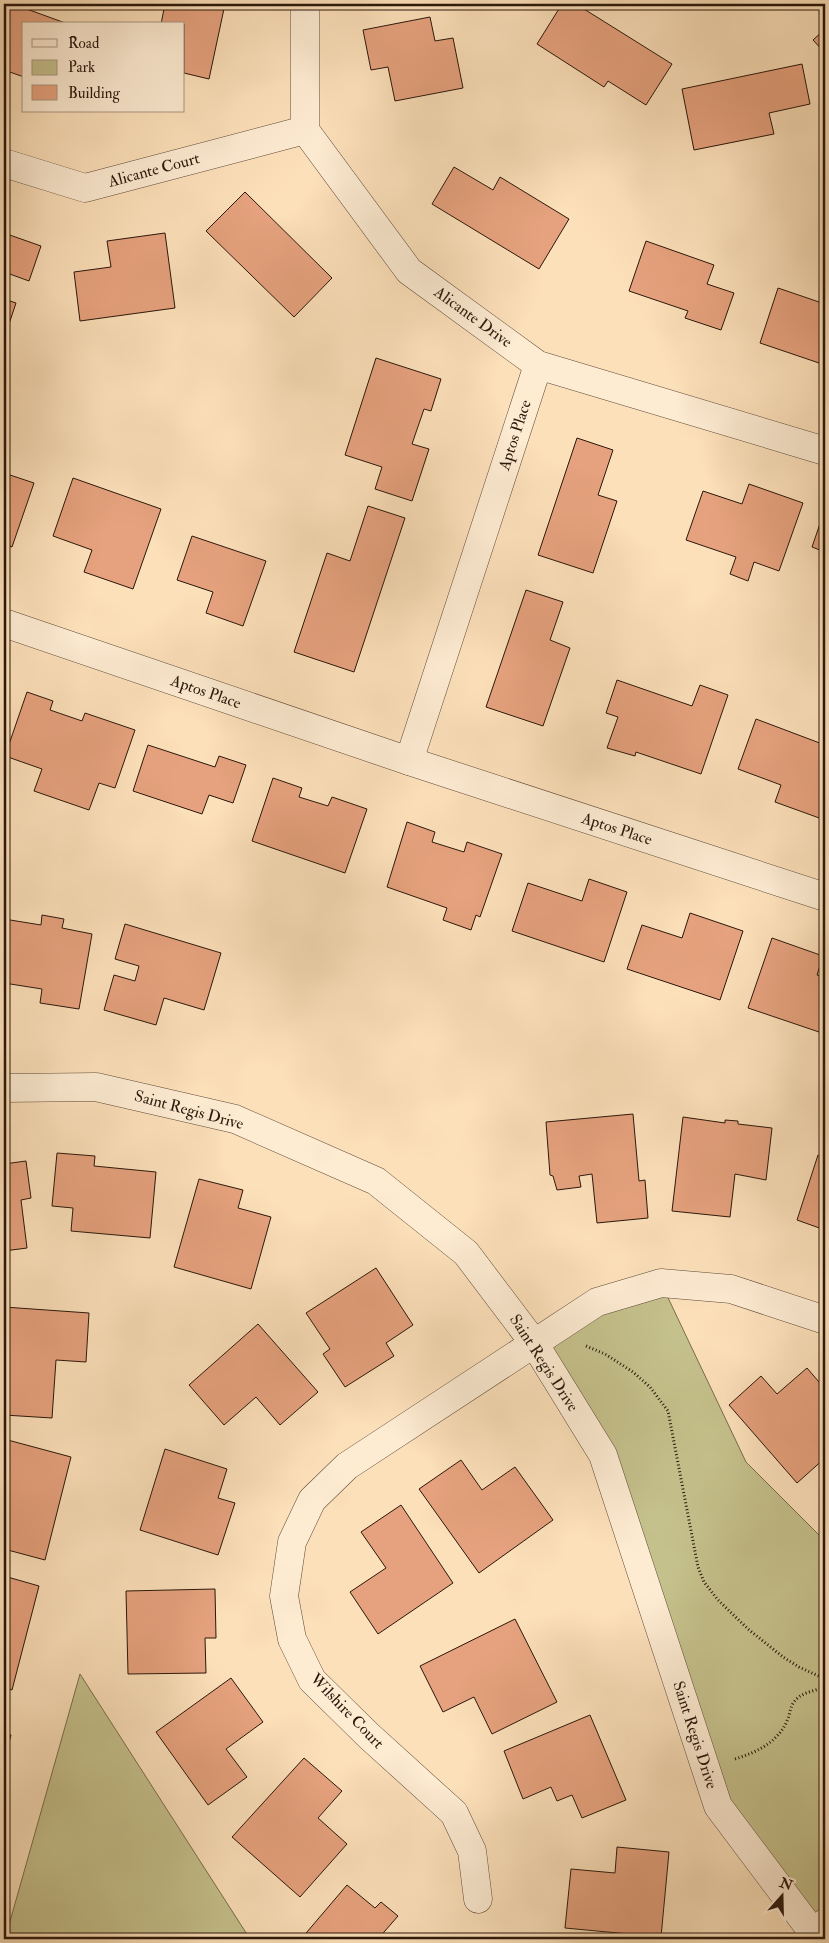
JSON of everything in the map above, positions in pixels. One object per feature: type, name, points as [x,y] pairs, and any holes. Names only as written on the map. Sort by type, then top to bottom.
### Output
[{"type":"street","points":[[305,4],[306,130]]},
{"type":"street","name":"Alicante Court","points":[[4,163],[85,188],[306,130]]},
{"type":"street","name":"Alicante Drive","points":[[306,130],[409,270],[538,365],[825,451]]},
{"type":"street","name":"Aptos Place","points":[[409,761],[538,365]]},
{"type":"street","name":"Aptos Place","points":[[4,623],[409,761],[825,896]]},
{"type":"street","name":"Saint Regis Drive","points":[[4,1088],[96,1087],[235,1119],[376,1180],[466,1253],[534,1343],[603,1455],[718,1806],[815,1932]]},
{"type":"street","name":"Wilshire Court","points":[[478,1899],[472,1851],[454,1812],[369,1736],[312,1680],[292,1639],[284,1596],[292,1542],[312,1500],[347,1466],[597,1302],[661,1283],[731,1289],[825,1320]]},
{"type":"path","points":[[586,1346],[605,1354],[633,1372],[650,1387],[668,1411],[698,1568],[704,1582],[718,1600],[748,1629],[799,1667],[825,1679]]},
{"type":"path","points":[[728,1761],[759,1750],[775,1738],[787,1721],[794,1702],[811,1691],[825,1687]]},
{"type":"green space","points":[[661,1283],[746,1462],[825,1541],[825,1923],[814,1934],[718,1806],[603,1455],[534,1343]]},
{"type":"green space","points":[[80,1674],[250,1939],[5,1939]]},
{"type":"building","points":[[4,4],[13,4],[62,22],[22,22],[22,76],[4,70]]},
{"type":"building","points":[[165,4],[225,4],[209,79],[185,73],[185,22],[161,22]]},
{"type":"building","points":[[562,4],[576,4],[672,64],[646,105],[608,81],[604,87],[537,44]]},
{"type":"building","points":[[430,17],[435,41],[453,38],[463,88],[395,101],[388,67],[371,70],[363,30]]},
{"type":"building","points":[[825,29],[825,53],[813,40]]},
{"type":"building","points":[[802,64],[810,104],[769,113],[774,134],[694,150],[682,89]]},
{"type":"building","points":[[454,167],[493,190],[500,177],[569,219],[539,269],[432,204]]},
{"type":"building","points":[[245,192],[332,278],[294,317],[206,231]]},
{"type":"building","points":[[4,233],[41,246],[29,281],[7,273],[4,283]]},
{"type":"building","points":[[165,233],[175,308],[80,321],[74,272],[111,267],[107,241]]},
{"type":"building","points":[[646,241],[714,265],[707,284],[734,293],[721,330],[685,318],[688,311],[629,291]]},
{"type":"building","points":[[778,288],[825,304],[825,365],[760,343]]},
{"type":"building","points":[[4,299],[16,303],[6,333],[4,333]]},
{"type":"building","points":[[376,358],[441,379],[431,411],[424,409],[412,444],[429,449],[412,501],[375,489],[382,467],[345,455]]},
{"type":"building","points":[[577,438],[613,450],[598,495],[617,501],[593,573],[538,555]]},
{"type":"building","points":[[4,473],[34,483],[12,547],[4,544]]},
{"type":"building","points":[[73,478],[161,509],[133,589],[84,572],[92,550],[53,536]]},
{"type":"building","points":[[749,484],[803,503],[779,571],[754,562],[748,581],[730,574],[736,557],[686,540],[703,491],[742,504]]},
{"type":"building","points":[[368,506],[405,518],[354,672],[294,652],[327,553],[350,561]]},
{"type":"building","points":[[825,512],[825,552],[812,547]]},
{"type":"building","points":[[192,536],[266,561],[243,626],[206,613],[213,592],[177,580]]},
{"type":"building","points":[[526,590],[563,602],[550,640],[570,648],[543,726],[486,707]]},
{"type":"building","points":[[617,680],[692,706],[700,685],[728,695],[701,774],[636,752],[635,756],[607,748],[618,717],[606,713]]},
{"type":"building","points":[[27,692],[53,701],[50,710],[82,721],[85,713],[135,730],[115,788],[99,783],[89,810],[34,791],[42,769],[5,756]]},
{"type":"building","points":[[756,719],[825,745],[825,810],[822,819],[775,802],[781,785],[738,769]]},
{"type":"building","points":[[148,745],[215,767],[219,756],[246,765],[233,803],[209,795],[202,814],[133,791]]},
{"type":"building","points":[[273,778],[302,788],[299,797],[328,806],[332,797],[367,809],[345,873],[252,841]]},
{"type":"building","points":[[407,822],[435,832],[432,842],[464,852],[467,842],[502,854],[480,917],[476,915],[471,930],[443,920],[447,908],[387,887]]},
{"type":"building","points":[[589,879],[627,892],[604,962],[512,931],[528,883],[582,901]]},
{"type":"building","points":[[690,913],[743,931],[720,1000],[627,969],[642,925],[682,938]]},
{"type":"building","points":[[42,915],[64,919],[62,928],[92,934],[79,1009],[40,1003],[42,989],[4,983],[4,919],[41,925]]},
{"type":"building","points":[[125,924],[221,953],[204,1010],[164,998],[156,1025],[104,1010],[114,975],[135,981],[139,966],[115,959]]},
{"type":"building","points":[[772,938],[823,956],[817,975],[825,978],[825,1034],[748,1008]]},
{"type":"building","points":[[633,1114],[639,1181],[645,1180],[648,1218],[597,1223],[592,1174],[579,1176],[581,1187],[557,1190],[553,1176],[550,1175],[546,1122]]},
{"type":"building","points":[[683,1117],[725,1123],[725,1120],[738,1121],[738,1124],[772,1128],[766,1180],[735,1174],[730,1217],[672,1211]]},
{"type":"building","points":[[57,1153],[95,1156],[94,1166],[156,1172],[150,1238],[71,1231],[73,1208],[52,1206]]},
{"type":"building","points":[[818,1155],[825,1158],[825,1230],[797,1220]]},
{"type":"building","points":[[26,1161],[31,1198],[21,1200],[27,1248],[4,1251],[4,1164]]},
{"type":"building","points":[[199,1179],[243,1190],[238,1208],[271,1217],[251,1289],[174,1267]]},
{"type":"building","points":[[376,1268],[413,1325],[386,1343],[394,1356],[345,1387],[323,1354],[330,1349],[306,1313]]},
{"type":"building","points":[[4,1307],[89,1313],[86,1362],[56,1360],[52,1418],[4,1415]]},
{"type":"building","points":[[258,1324],[318,1392],[280,1425],[256,1397],[224,1425],[189,1385]]},
{"type":"building","points":[[807,1368],[825,1389],[825,1440],[819,1446],[825,1453],[825,1458],[797,1483],[729,1405],[761,1376],[777,1394]]},
{"type":"building","points":[[4,1439],[71,1457],[45,1560],[4,1549],[4,1495],[7,1482],[4,1481]]},
{"type":"building","points":[[165,1449],[227,1469],[218,1498],[235,1503],[218,1555],[140,1530]]},
{"type":"building","points":[[461,1460],[482,1490],[515,1467],[553,1520],[479,1573],[419,1489]]},
{"type":"building","points":[[401,1505],[453,1583],[378,1634],[350,1592],[386,1568],[361,1532]]},
{"type":"building","points":[[4,1576],[39,1586],[12,1690],[4,1687]]},
{"type":"building","points":[[215,1589],[216,1638],[205,1638],[206,1673],[128,1674],[126,1591]]},
{"type":"building","points":[[515,1619],[557,1702],[492,1734],[474,1697],[443,1712],[420,1666]]},
{"type":"building","points":[[231,1678],[263,1722],[226,1749],[247,1777],[208,1805],[156,1732]]},
{"type":"building","points":[[590,1715],[626,1800],[582,1818],[572,1795],[557,1801],[551,1787],[523,1799],[504,1751]]},
{"type":"building","points":[[4,1733],[11,1735],[4,1760]]},
{"type":"building","points":[[304,1758],[342,1791],[318,1818],[347,1844],[300,1897],[232,1837]]},
{"type":"building","points":[[617,1847],[669,1852],[661,1937],[565,1928],[571,1869],[615,1873]]},
{"type":"building","points":[[347,1885],[375,1908],[381,1902],[398,1916],[378,1939],[301,1939]]}]
